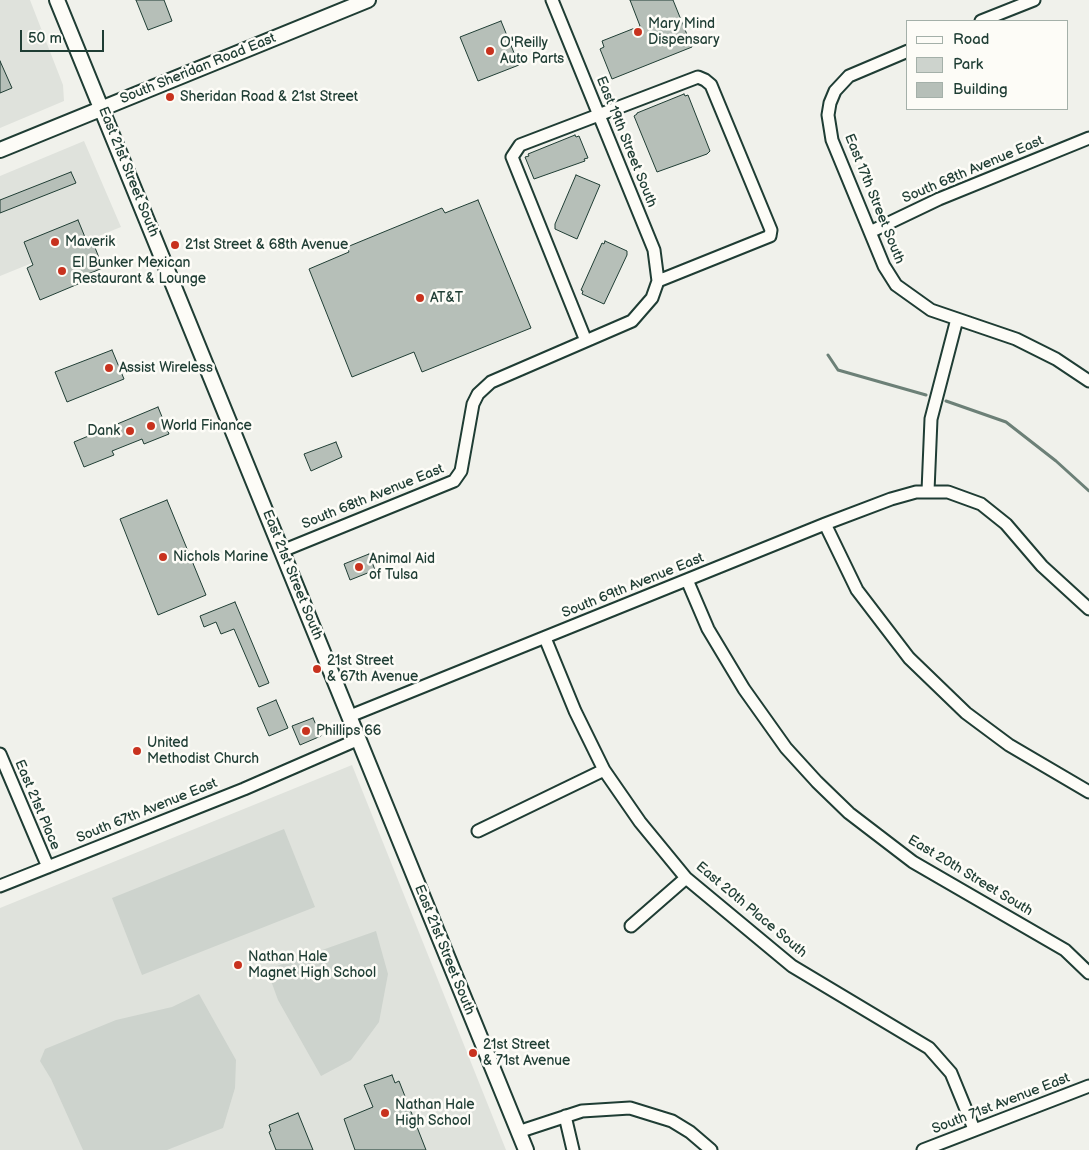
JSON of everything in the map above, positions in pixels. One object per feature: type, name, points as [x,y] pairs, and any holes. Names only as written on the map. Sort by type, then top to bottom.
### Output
[{"type":"main road","name":"East 21st Street South","points":[[57,0],[526,1150]]},
{"type":"main road","name":"South Sheridan Road East","points":[[0,150],[368,0]]},
{"type":"street","name":"East 19th Street South","points":[[552,0],[654,250],[658,281],[652,298]]},
{"type":"street","points":[[984,20],[1034,0]]},
{"type":"street","name":"East 17th Street South","points":[[906,52],[849,76],[835,91],[830,103],[828,116],[832,140],[884,266],[896,285],[932,310],[1016,339],[1056,359],[1088,379]]},
{"type":"street","points":[[586,341],[512,157],[520,145],[698,77],[711,85],[771,230],[770,236],[766,240],[658,281]]},
{"type":"street","name":"South 68th Avenue East","points":[[870,232],[939,199],[1089,138]]},
{"type":"street","name":"South 68th Avenue East","points":[[282,551],[454,481],[461,471],[469,417],[478,394],[491,382],[506,374],[632,321],[652,298]]},
{"type":"street","points":[[928,491],[931,419],[958,319]]},
{"type":"street","name":"South 69th Avenue East","points":[[350,716],[825,524],[899,496],[928,491],[948,492],[966,498],[991,512],[1006,524],[1042,566],[1089,609]]},
{"type":"street","points":[[825,524],[857,590],[909,658],[966,713],[1002,740],[1089,792]]},
{"type":"street","name":"East 20th Street South","points":[[687,580],[708,629],[744,689],[786,748],[823,788],[849,813],[913,862],[1065,950],[1089,973]]},
{"type":"street","name":"East 20th Place South","points":[[545,638],[575,711],[604,770],[640,822],[686,878],[792,966],[929,1048],[951,1073],[974,1129]]},
{"type":"street","name":"South 67th Avenue East","points":[[0,886],[236,792],[359,739]]},
{"type":"street","name":"East 21st Place","points":[[0,754],[48,867]]},
{"type":"street","points":[[478,831],[604,770]]},
{"type":"street","points":[[630,926],[686,878]]},
{"type":"street","name":"South 71st Avenue East","points":[[923,1150],[1089,1086]]},
{"type":"street","points":[[518,1132],[565,1116],[599,1109],[642,1110],[672,1121],[711,1150]]},
{"type":"street","points":[[565,1116],[573,1150]]},
{"type":"shaded area","points":[[0,0],[30,0],[63,85],[64,101],[0,128]]},
{"type":"shaded area","points":[[84,141],[121,227],[0,276],[0,176]]},
{"type":"shaded area","name":"Nathan Hale Magnet High School","points":[[352,765],[506,1150],[0,1150],[0,908]]},
{"type":"green space","points":[[284,829],[315,907],[142,975],[112,898]]},
{"type":"green space","points":[[376,931],[388,974],[379,1022],[351,1060],[321,1076],[278,1000],[270,978],[274,967]]},
{"type":"green space","points":[[199,994],[236,1060],[235,1088],[223,1128],[167,1150],[83,1150],[51,1079],[40,1061],[45,1049],[116,1020],[172,1007]]},
{"type":"building","points":[[136,0],[164,0],[172,21],[148,30]]},
{"type":"building","points":[[630,0],[673,0],[692,47],[612,79],[600,49],[604,47],[602,41],[640,26]]},
{"type":"building","name":"O'Reilly Auto Parts","points":[[501,21],[519,65],[478,81],[460,37]]},
{"type":"building","points":[[0,61],[12,88],[0,93]]},
{"type":"building","points":[[684,94],[685,96],[688,95],[710,151],[707,154],[657,172],[634,116],[637,113]]},
{"type":"building","points":[[575,135],[576,137],[579,136],[588,158],[584,159],[585,161],[534,179],[525,157],[529,156],[528,154]]},
{"type":"building","points":[[71,172],[76,183],[0,213],[0,200]]},
{"type":"building","points":[[576,175],[600,185],[577,239],[555,229],[555,224]]},
{"type":"building","name":"AT&T","points":[[478,200],[531,328],[422,372],[414,352],[352,377],[309,269],[349,252],[347,247],[442,208],[445,213]]},
{"type":"building","points":[[78,220],[89,247],[94,245],[103,268],[88,274],[90,279],[40,300],[27,268],[33,265],[24,242]]},
{"type":"building","points":[[605,241],[627,251],[627,255],[604,304],[582,294],[583,291],[581,290],[602,243],[604,244]]},
{"type":"building","points":[[112,350],[124,379],[67,402],[55,372]]},
{"type":"building","points":[[158,407],[169,434],[144,444],[142,439],[112,451],[114,455],[84,467],[74,442]]},
{"type":"building","points":[[336,442],[342,457],[311,471],[304,454]]},
{"type":"building","name":"Nichols Marine","points":[[167,500],[206,595],[158,615],[120,519]]},
{"type":"building","name":"Animal Aid of Tulsa","points":[[369,554],[375,570],[350,580],[344,564]]},
{"type":"building","points":[[235,602],[269,683],[259,687],[234,629],[221,634],[216,622],[204,627],[200,616]]},
{"type":"building","points":[[276,700],[288,728],[269,736],[257,708]]},
{"type":"building","name":"Phillips 66","points":[[313,718],[321,736],[300,745],[292,726]]},
{"type":"building","name":"Nathan Hale High School","points":[[392,1075],[395,1083],[399,1081],[426,1150],[355,1150],[344,1119],[373,1107],[364,1085]]},
{"type":"building","points":[[298,1113],[313,1150],[276,1150],[269,1132],[271,1131],[269,1125]]},
{"type":"waterway","points":[[828,355],[838,370],[926,395]]},
{"type":"waterway","points":[[946,401],[1006,422],[1056,461],[1089,491]]},
{"type":"place","name":"Mary Mind Dispensary","points":[[638,32]]},
{"type":"place","name":"O'Reilly Auto Parts","points":[[490,51]]},
{"type":"place","name":"Sheridan Road & 21st Street","points":[[170,97]]},
{"type":"place","name":"Maverik","points":[[55,242]]},
{"type":"place","name":"21st Street & 68th Avenue","points":[[175,245]]},
{"type":"place","name":"El Bunker Mexican Restaurant & Lounge","points":[[62,271]]},
{"type":"place","name":"AT&T","points":[[420,298]]},
{"type":"place","name":"Assist Wireless","points":[[109,368]]},
{"type":"place","name":"World Finance","points":[[151,426]]},
{"type":"place","name":"Dank","points":[[130,431]]},
{"type":"place","name":"Nichols Marine","points":[[163,557]]},
{"type":"place","name":"Animal Aid of Tulsa","points":[[359,567]]},
{"type":"place","name":"21st Street & 67th Avenue","points":[[317,669]]},
{"type":"place","name":"Phillips 66","points":[[306,731]]},
{"type":"place","name":"United Methodist Church","points":[[137,751]]},
{"type":"place","name":"Nathan Hale Magnet High School","points":[[238,965]]},
{"type":"place","name":"21st Street & 71st Avenue","points":[[473,1053]]},
{"type":"place","name":"Nathan Hale High School","points":[[385,1113]]}]
